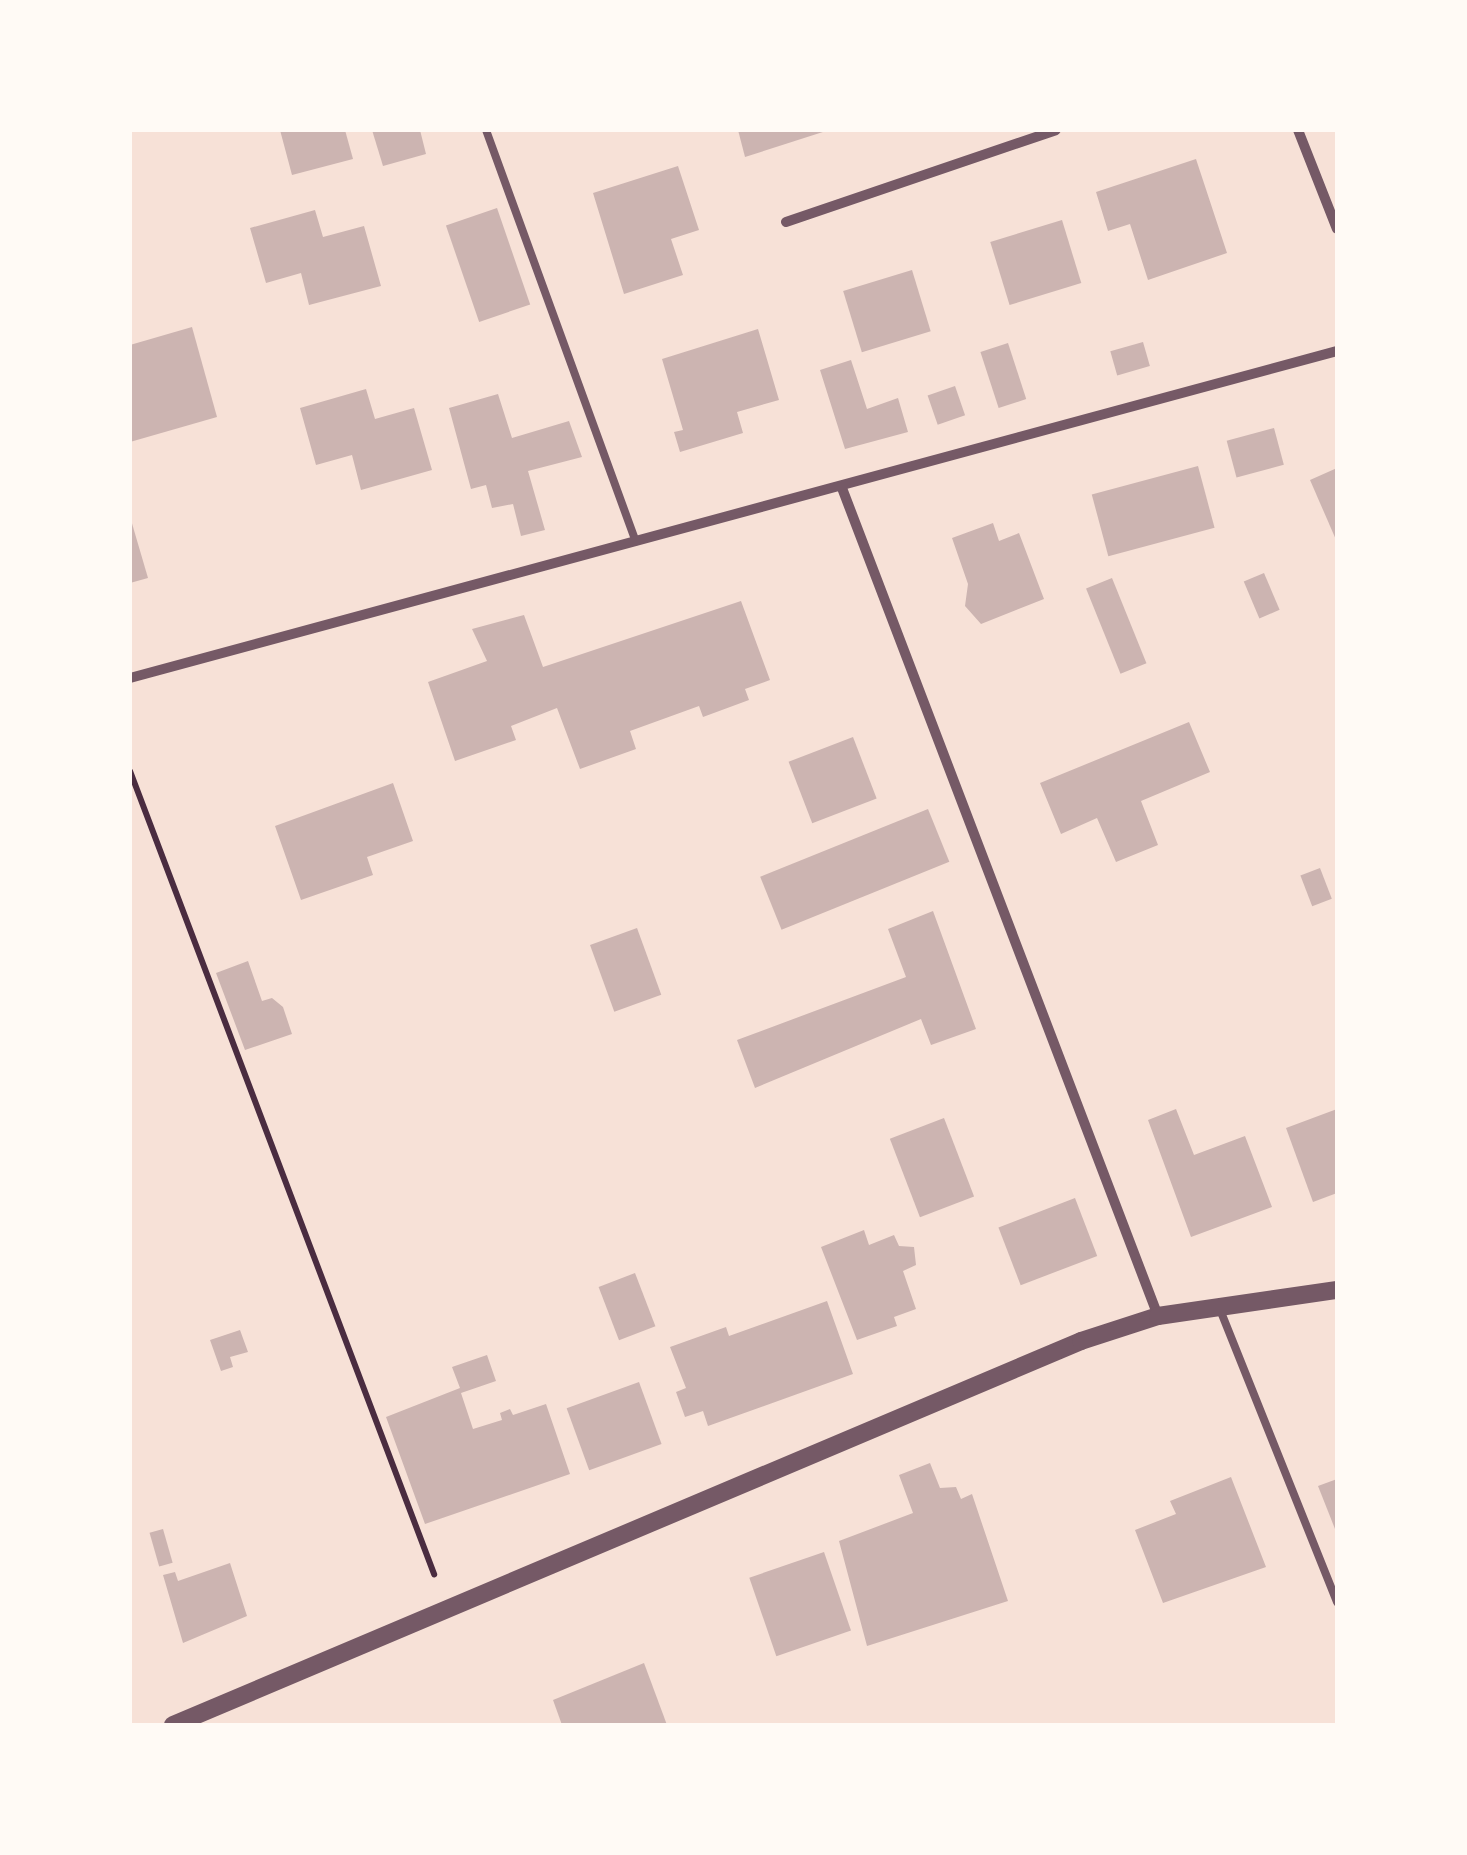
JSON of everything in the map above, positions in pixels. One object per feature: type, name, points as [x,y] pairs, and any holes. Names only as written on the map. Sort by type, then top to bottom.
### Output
[{"type":"street","points":[[786,222],[1056,130]]},
{"type":"street","points":[[1298,130],[1337,229]]},
{"type":"street","points":[[130,678],[1337,351]]},
{"type":"street","points":[[842,488],[1158,1316]]},
{"type":"street","points":[[173,1725],[1081,1341],[1158,1316],[1337,1290]]},
{"type":"lane","points":[[486,130],[636,542]]},
{"type":"lane","points":[[1219,1307],[1337,1602]]},
{"type":"path","points":[[130,771],[447,1607]]},
{"type":"building","points":[[280,130],[345,130],[353,159],[292,175]]},
{"type":"building","points":[[372,130],[420,130],[426,154],[383,166]]},
{"type":"building","points":[[738,130],[826,130],[826,131],[745,157]]},
{"type":"building","points":[[1196,159],[1227,253],[1148,280],[1130,224],[1108,231],[1096,192]]},
{"type":"building","points":[[678,166],[699,230],[671,239],[683,275],[624,294],[593,193]]},
{"type":"building","points":[[497,208],[530,304],[479,322],[446,226]]},
{"type":"building","points":[[315,210],[323,237],[364,226],[381,286],[309,305],[301,273],[266,283],[250,228]]},
{"type":"building","points":[[1062,220],[1081,283],[1010,305],[990,242]]},
{"type":"building","points":[[912,270],[931,331],[862,352],[843,291]]},
{"type":"building","points":[[192,327],[217,417],[130,442],[130,345]]},
{"type":"building","points":[[758,329],[779,400],[737,412],[743,433],[680,452],[674,432],[683,430],[662,359]]},
{"type":"building","points":[[1143,342],[1150,366],[1117,375],[1110,351]]},
{"type":"building","points":[[1008,343],[1026,399],[999,408],[980,352]]},
{"type":"building","points":[[851,360],[867,409],[898,398],[908,432],[845,449],[820,370]]},
{"type":"building","points":[[955,386],[965,415],[938,425],[928,395]]},
{"type":"building","points":[[366,389],[375,419],[414,408],[432,470],[361,490],[352,455],[316,465],[300,408]]},
{"type":"building","points":[[498,394],[512,438],[569,421],[582,457],[528,471],[545,530],[521,536],[513,504],[492,508],[486,485],[471,489],[449,408]]},
{"type":"building","points":[[1274,428],[1284,465],[1237,477],[1227,441]]},
{"type":"building","points":[[1198,466],[1215,528],[1108,556],[1092,494]]},
{"type":"building","points":[[1337,468],[1337,542],[1310,480]]},
{"type":"building","points":[[130,521],[148,578],[130,583]]},
{"type":"building","points":[[993,523],[999,541],[1019,533],[1044,599],[981,624],[965,606],[968,584],[952,538]]},
{"type":"building","points":[[1264,573],[1280,610],[1259,618],[1244,582]]},
{"type":"building","points":[[1112,578],[1146,663],[1121,674],[1086,588]]},
{"type":"building","points":[[741,601],[770,680],[745,689],[749,700],[703,717],[699,706],[630,731],[636,749],[580,769],[557,708],[511,726],[516,740],[455,761],[428,682],[487,661],[472,629],[524,615],[543,667]]},
{"type":"building","points":[[1189,722],[1210,772],[1141,801],[1158,845],[1116,862],[1097,818],[1061,834],[1040,783]]},
{"type":"building","points":[[853,737],[877,799],[812,823],[789,762]]},
{"type":"building","points":[[393,783],[413,841],[367,857],[373,875],[301,900],[275,826]]},
{"type":"building","points":[[928,809],[949,862],[782,930],[760,877]]},
{"type":"building","points":[[1320,868],[1332,899],[1312,906],[1300,876]]},
{"type":"building","points":[[933,911],[976,1029],[931,1045],[921,1019],[755,1088],[737,1040],[906,977],[888,929]]},
{"type":"building","points":[[637,928],[661,995],[614,1012],[590,945]]},
{"type":"building","points":[[248,961],[262,1001],[272,998],[283,1007],[292,1034],[245,1050],[216,973]]},
{"type":"building","points":[[1176,1109],[1194,1155],[1245,1136],[1272,1207],[1191,1237],[1148,1120]]},
{"type":"building","points":[[1337,1109],[1337,1193],[1313,1202],[1286,1128]]},
{"type":"building","points":[[944,1118],[974,1196],[920,1217],[890,1139]]},
{"type":"building","points":[[1075,1198],[1097,1256],[1021,1285],[998,1227]]},
{"type":"building","points":[[864,1230],[869,1245],[894,1235],[899,1246],[914,1247],[916,1265],[903,1271],[916,1309],[894,1317],[897,1326],[857,1340],[821,1247]]},
{"type":"building","points":[[635,1273],[655,1326],[619,1340],[599,1287]]},
{"type":"building","points":[[827,1301],[853,1374],[708,1426],[703,1411],[685,1417],[676,1392],[686,1388],[670,1347],[726,1327],[729,1336]]},
{"type":"building","points":[[240,1330],[248,1352],[230,1357],[233,1367],[221,1371],[210,1340]]},
{"type":"building","points":[[487,1355],[496,1381],[461,1393],[473,1429],[502,1420],[500,1413],[510,1409],[513,1415],[546,1404],[570,1474],[425,1524],[386,1417],[460,1388],[452,1367]]},
{"type":"building","points":[[639,1382],[662,1444],[589,1470],[567,1408]]},
{"type":"building","points":[[930,1463],[940,1488],[956,1487],[961,1499],[972,1494],[1008,1601],[867,1646],[839,1541],[913,1513],[899,1475]]},
{"type":"building","points":[[1231,1477],[1266,1567],[1163,1603],[1135,1530],[1176,1514],[1170,1501]]},
{"type":"building","points":[[1337,1479],[1337,1534],[1318,1486]]},
{"type":"building","points":[[163,1529],[173,1563],[159,1567],[150,1533]]},
{"type":"building","points":[[824,1552],[851,1630],[776,1656],[749,1578]]},
{"type":"building","points":[[230,1563],[247,1616],[183,1643],[163,1575],[175,1572],[178,1581]]},
{"type":"building","points":[[644,1663],[667,1725],[562,1725],[553,1700]]}]
